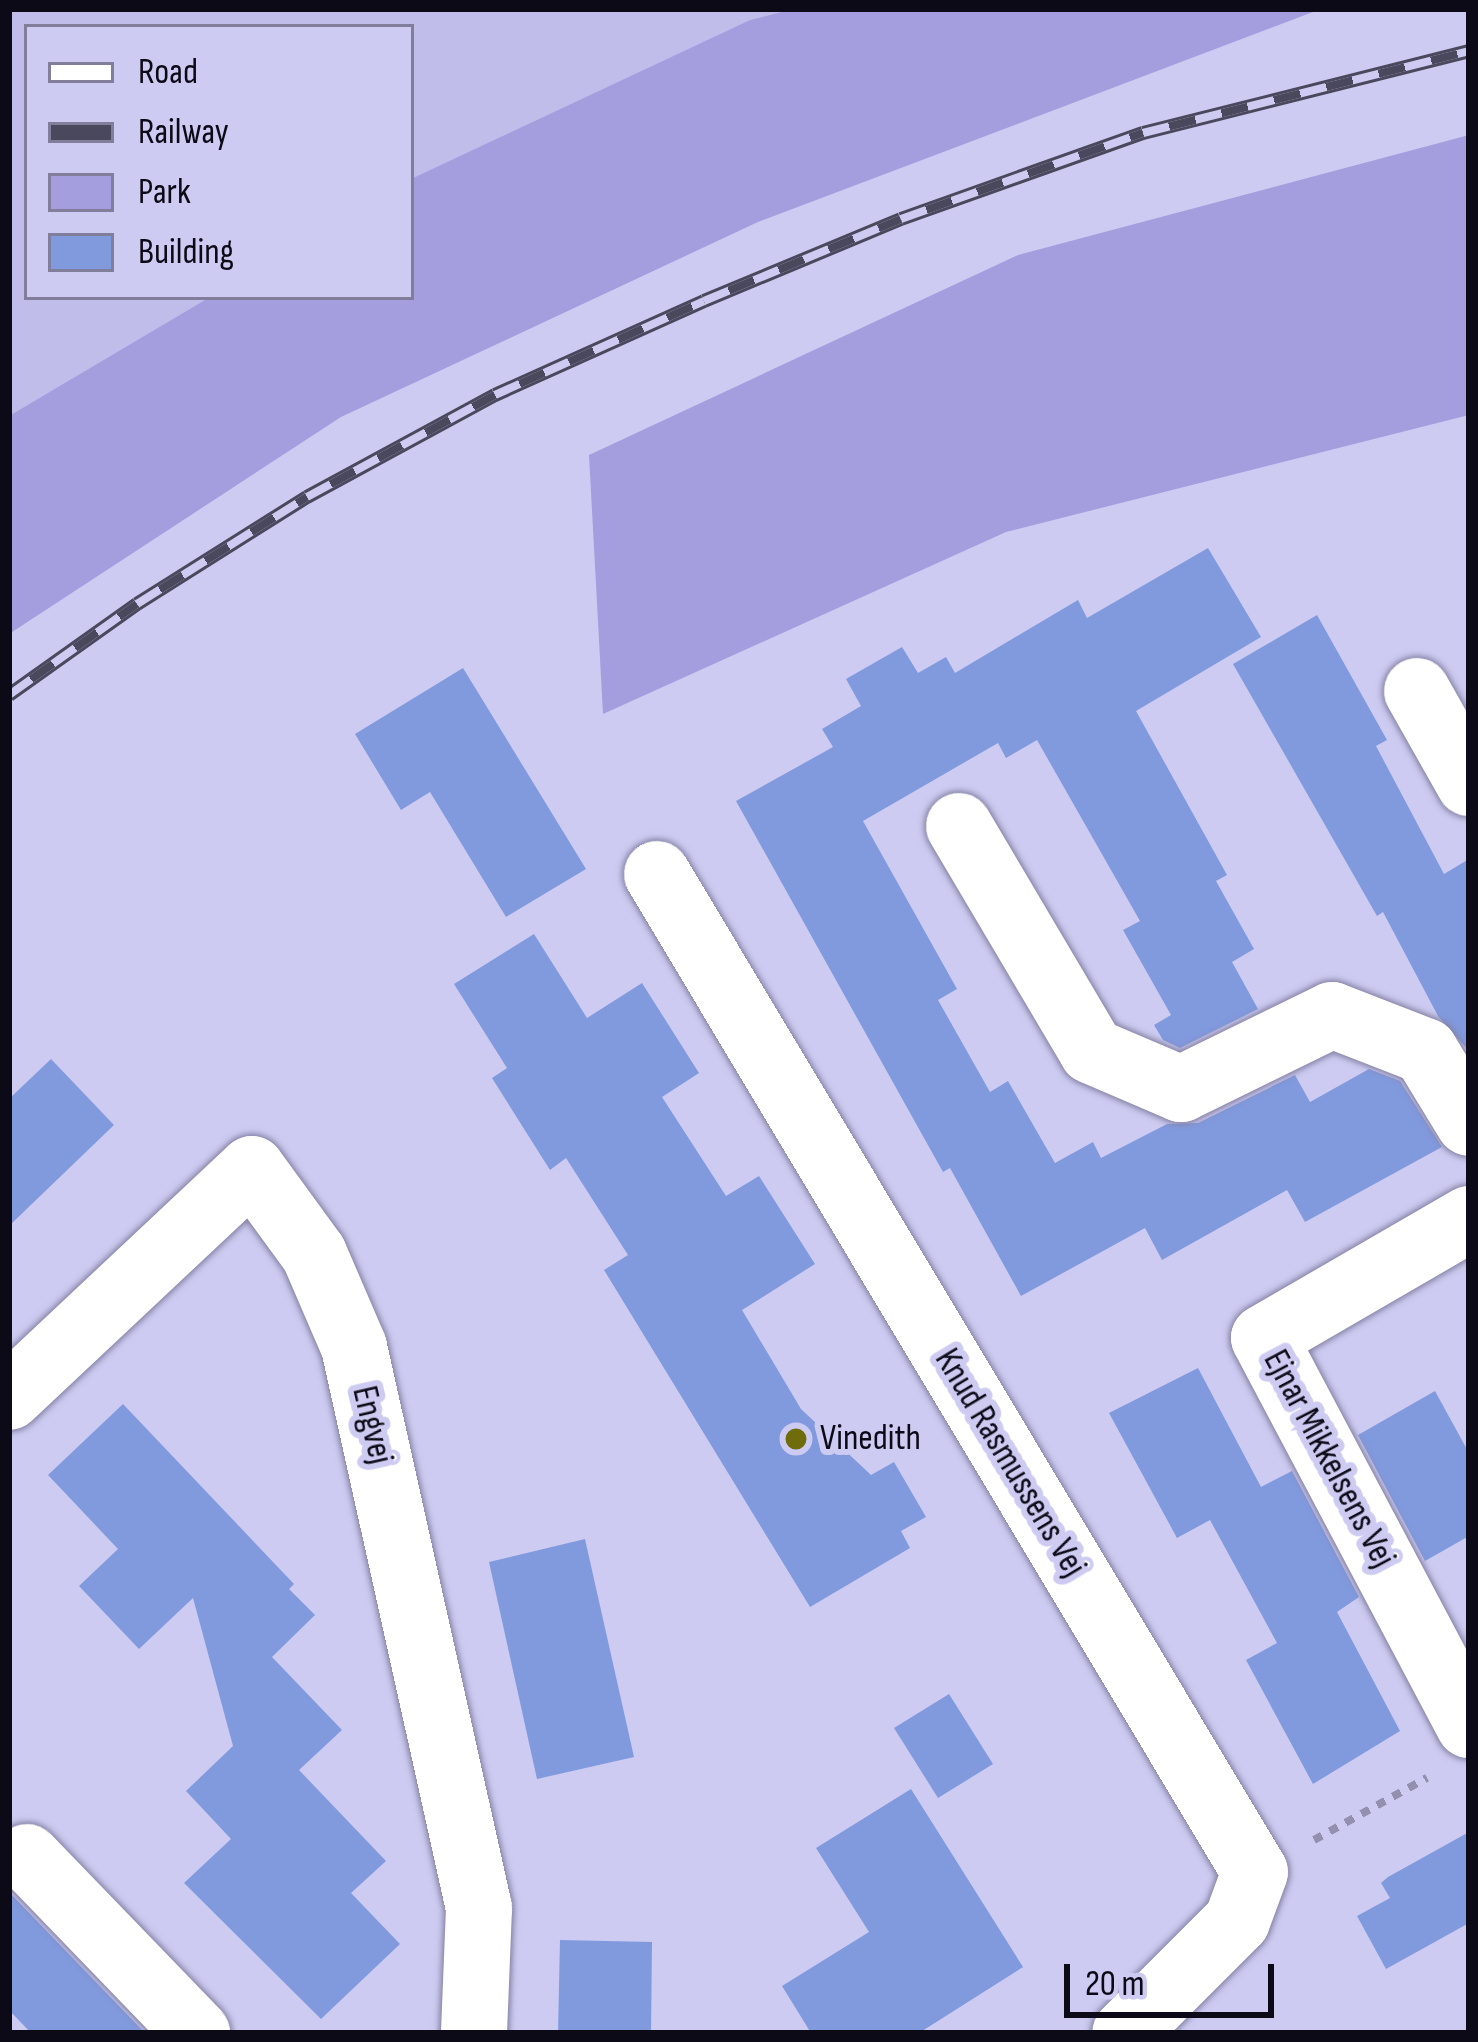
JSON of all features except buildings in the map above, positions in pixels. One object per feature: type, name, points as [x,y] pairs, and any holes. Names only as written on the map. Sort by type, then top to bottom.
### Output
[{"type":"street","points":[[1417,691],[1469,783]]},
{"type":"street","points":[[959,826],[1092,1051],[1181,1089],[1332,1015],[1425,1051],[1469,1123]]},
{"type":"street","name":"Knud Rasmussens Vej","points":[[656,874],[1255,1872]]},
{"type":"street","name":"Engvej","points":[[9,1396],[252,1169],[314,1254],[354,1347],[479,1908],[474,2033]]},
{"type":"street","name":"Ejnar Mikkelsens Vej","points":[[1469,1219],[1264,1338],[1469,1725]]},
{"type":"street","points":[[27,1857],[197,2033]]},
{"type":"street","points":[[1125,2033],[1237,1921],[1255,1872]]},
{"type":"path","points":[[1255,1872],[1430,1776]]},
{"type":"shaded area","points":[[9,9],[793,9],[750,20],[414,178],[414,24],[24,24],[24,300],[205,300],[9,416]]},
{"type":"green space","points":[[793,9],[1321,9],[758,222],[341,417],[9,634],[9,416],[205,300],[414,300],[414,178],[750,20]]},
{"type":"green space","points":[[1469,135],[1469,415],[1006,532],[603,714],[589,455],[1018,255]]},
{"type":"railway","points":[[9,695],[137,604],[307,497],[495,395],[704,301],[901,219],[1143,133],[1469,51]]},
{"type":"place","name":"Vinedith","points":[[796,1439]]}]
